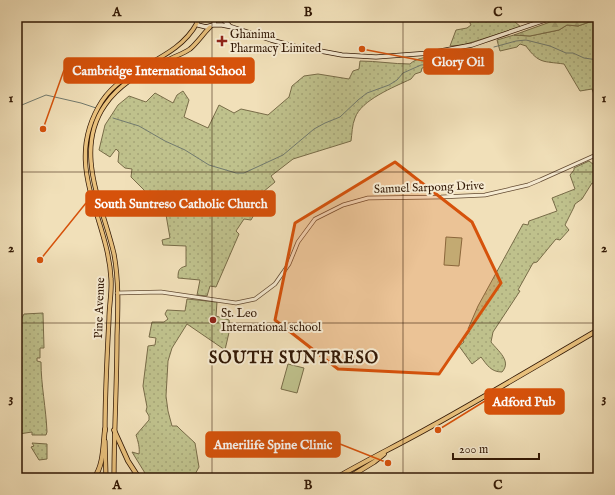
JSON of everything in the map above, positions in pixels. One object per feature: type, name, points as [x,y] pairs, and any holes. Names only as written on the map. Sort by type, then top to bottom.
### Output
[{"type":"highway","points":[[336,478],[598,330]]},
{"type":"highway","points":[[94,478],[100,465],[105,429]]},
{"type":"highway","points":[[114,430],[128,461],[139,478]]},
{"type":"highway","points":[[348,478],[374,462],[387,450]]},
{"type":"main road","points":[[194,17],[197,23],[204,27],[222,25],[293,46],[342,55],[376,57],[430,53],[472,45],[554,17]]},
{"type":"main road","points":[[114,478],[114,430],[117,366],[116,269],[114,253],[91,168],[90,154],[92,137],[97,120],[104,105],[124,84],[144,72],[190,49],[211,26],[217,17]]},
{"type":"main road","points":[[220,17],[232,27]]},
{"type":"main road","name":"Pine Avenue","points":[[106,478],[105,429],[112,281],[105,246],[85,172],[87,141],[96,111],[107,94],[126,77],[176,48],[190,34],[197,23]]},
{"type":"street","name":"Samuel Sarpong Drive","points":[[117,292],[155,292],[236,303],[255,299],[275,284],[289,264],[298,242],[315,219],[343,205],[368,198],[447,197],[485,194],[534,182],[598,154]]},
{"type":"highlighted area","points":[[395,162],[472,222],[501,283],[439,374],[338,369],[275,320],[295,223]]},
{"type":"green space","points":[[467,17],[491,17],[497,19],[498,17],[509,17],[521,27],[463,45],[450,46],[456,30],[467,28],[471,25]]},
{"type":"green space","points":[[564,17],[598,17],[598,19],[578,26],[567,25],[559,30],[530,36],[514,35]]},
{"type":"green space","points":[[598,19],[598,105],[592,89],[580,91],[564,64],[542,61],[534,56],[526,46],[520,44],[517,47],[500,51],[497,40],[514,35],[530,36],[559,30],[567,25],[578,26]]},
{"type":"green space","points":[[433,55],[440,56],[444,63],[422,68],[421,72],[415,74],[411,79],[387,90],[364,105],[358,111],[354,121],[351,141],[293,159],[271,176],[275,182],[263,192],[264,197],[251,220],[244,219],[236,231],[239,234],[216,287],[210,286],[207,296],[197,295],[200,280],[178,278],[179,270],[186,266],[186,246],[163,245],[162,240],[170,238],[165,209],[152,209],[144,190],[131,177],[132,169],[125,168],[118,162],[119,152],[116,149],[110,157],[99,150],[105,125],[118,105],[129,96],[146,102],[155,93],[173,103],[177,95],[183,91],[189,100],[184,117],[208,128],[219,105],[234,113],[241,109],[268,115],[289,97],[292,86],[304,76],[318,74],[349,79],[353,71],[359,69],[360,61],[410,64],[418,59]]},
{"type":"green space","points":[[589,161],[598,168],[598,179],[594,184],[592,183],[582,199],[575,204],[565,225],[569,230],[560,240],[556,239],[537,262],[533,263],[518,290],[520,291],[493,332],[491,342],[503,356],[505,360],[505,368],[502,372],[495,371],[485,363],[481,357],[472,364],[459,346],[464,342],[463,340],[470,331],[468,329],[478,306],[523,224],[528,225],[529,221],[557,211],[552,198],[575,189],[570,175],[574,168]]},
{"type":"green space","points":[[446,237],[462,238],[459,266],[444,265]]},
{"type":"green space","points":[[187,299],[217,302],[216,316],[229,320],[230,328],[225,350],[187,324],[172,348],[168,361],[166,396],[168,411],[172,426],[177,426],[195,443],[199,467],[193,478],[148,478],[132,452],[139,454],[136,435],[149,420],[149,416],[146,411],[147,407],[143,386],[148,346],[155,345],[156,338],[149,337],[152,322],[164,322],[168,319],[165,314],[167,310],[185,311]]},
{"type":"green space","points":[[43,313],[44,348],[40,348],[40,358],[37,358],[37,361],[41,362],[47,432],[46,435],[32,435],[32,432],[19,434],[17,432],[17,327],[24,314]]},
{"type":"green space","points":[[288,364],[304,368],[297,393],[281,389]]},
{"type":"green space","points":[[32,443],[47,444],[47,459],[39,460],[31,447],[34,446]]},
{"type":"waterway","points":[[494,47],[526,40],[550,46],[566,53],[573,53],[584,58],[598,60]]},
{"type":"waterway","points":[[452,61],[456,57],[461,58],[489,49]]},
{"type":"waterway","points":[[113,118],[139,126],[165,141],[185,150],[209,165],[236,173],[244,173],[283,155],[314,129],[340,117],[367,93],[389,85],[397,80],[403,73],[421,65],[445,61]]},
{"type":"waterway","points":[[17,107],[46,95],[96,108]]},
{"type":"place","name":"Ghanima Pharmacy Limited","points":[[222,41]]},
{"type":"place","name":"Glory Oil","points":[[362,49]]},
{"type":"place","name":"Cambridge International School","points":[[43,129]]},
{"type":"place","name":"South Suntreso Catholic Church","points":[[40,260]]},
{"type":"place","name":"St. Leo International school","points":[[213,320]]},
{"type":"place","name":"Adford Pub","points":[[438,430]]},
{"type":"place","name":"Amerilife Spine Clinic","points":[[388,463]]},
{"type":"district","name":"SOUTH SUNTRESO","points":[[294,357]]}]
